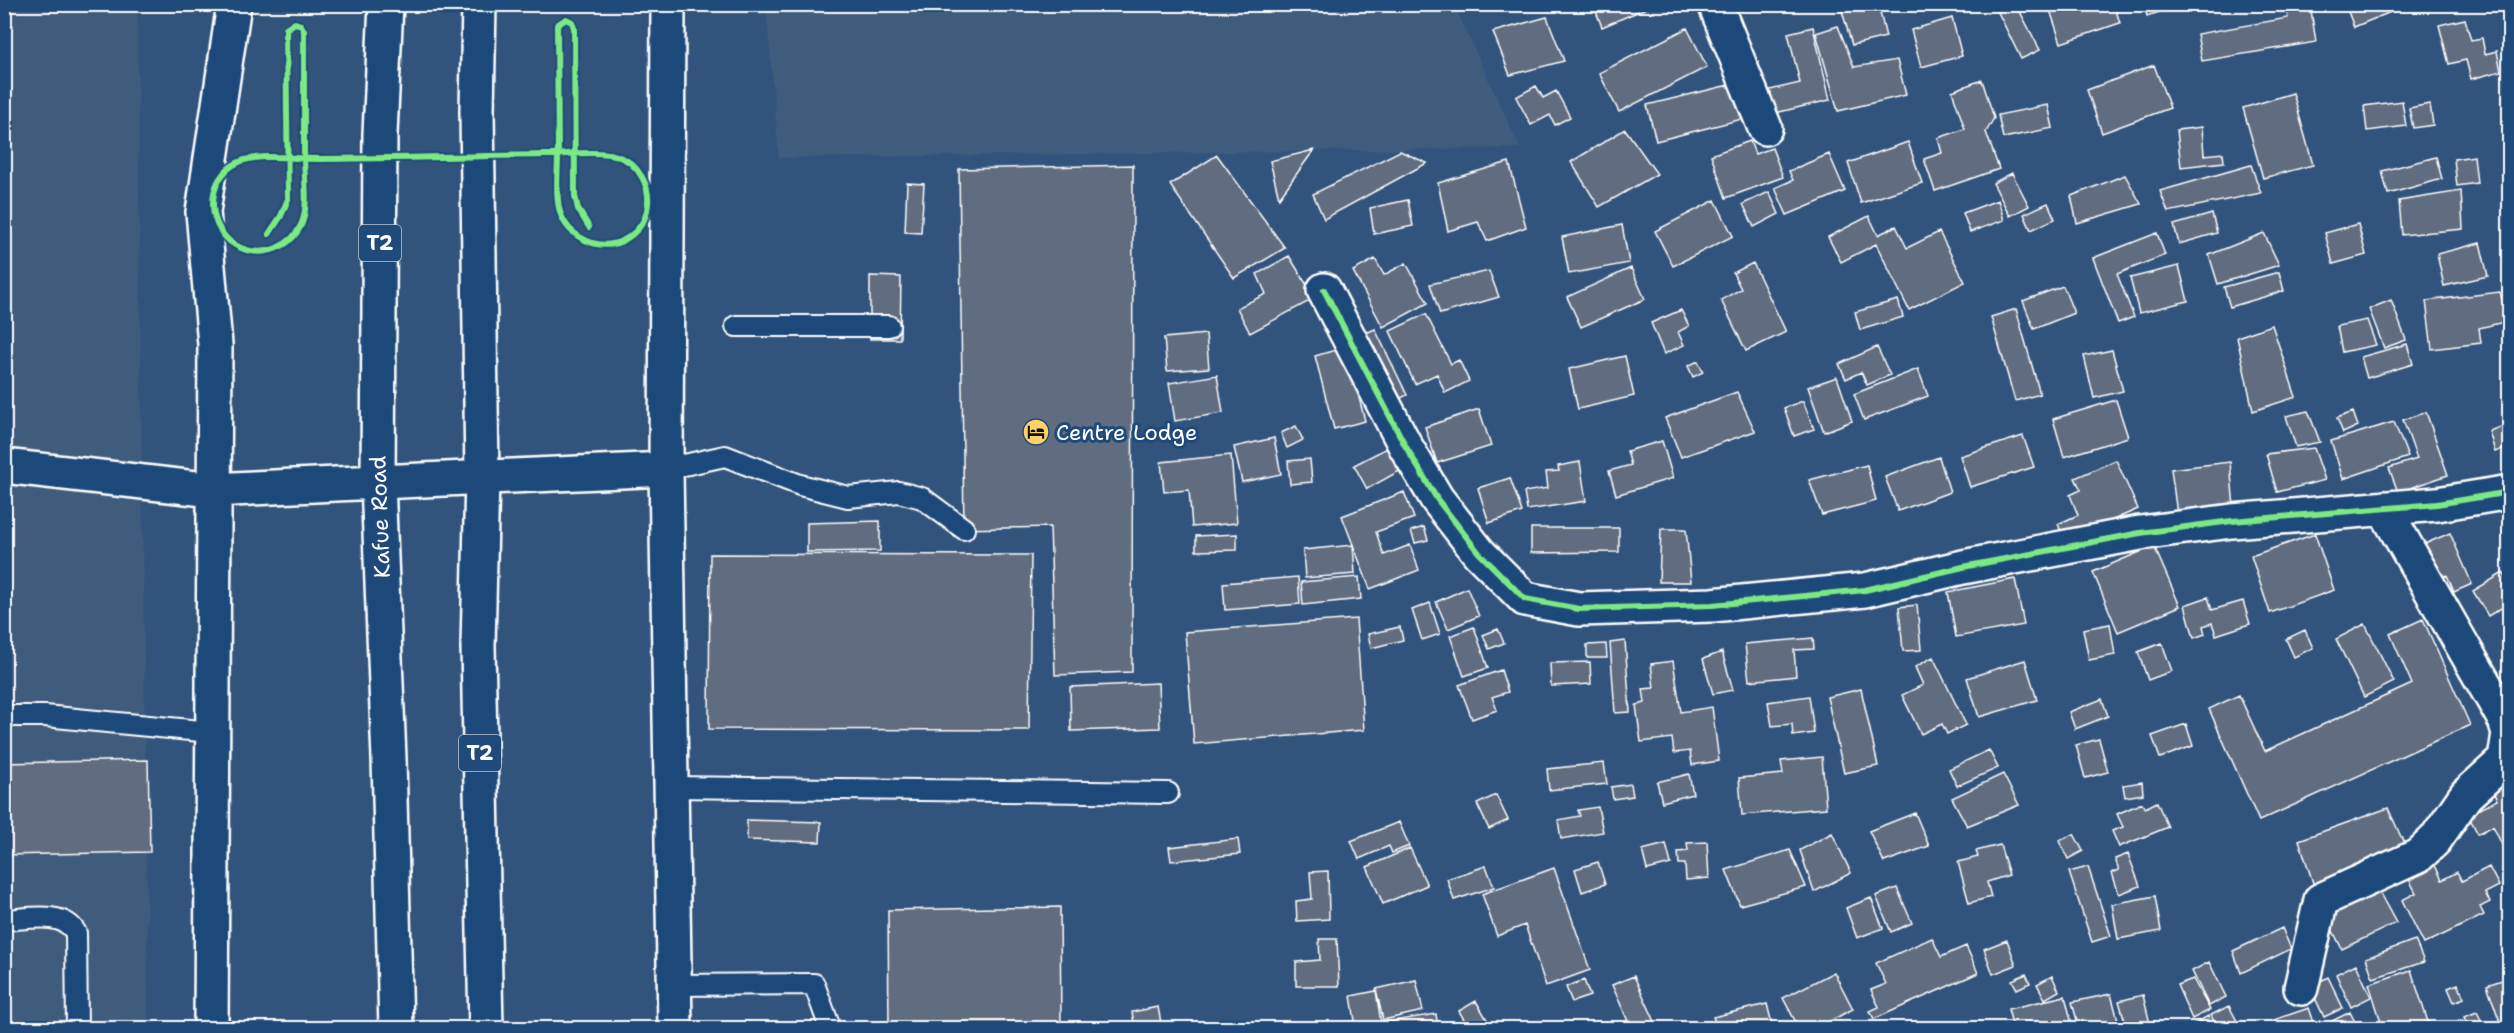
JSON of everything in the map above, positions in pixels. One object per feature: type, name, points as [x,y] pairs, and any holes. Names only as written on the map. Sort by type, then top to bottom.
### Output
[{"type":"street","points":[[212,1029],[211,732],[214,344],[203,212],[234,4]]},
{"type":"street","name":"Kafue Road","points":[[386,4],[380,134],[378,482],[389,759],[396,1029]]},
{"type":"street","name":"T2","points":[[479,4],[477,111],[482,477],[478,646],[486,1029]]},
{"type":"street","points":[[668,4],[666,469],[675,1029]]},
{"type":"street","points":[[1714,4],[1765,128]]},
{"type":"street","points":[[1324,290],[1406,447],[1437,499],[1479,553],[1525,599],[1579,609],[1712,604],[1865,590],[1963,567],[2140,533],[2232,521],[2437,504],[2510,492]]},
{"type":"street","points":[[4,465],[213,490],[666,469]]},
{"type":"street","points":[[2301,988],[2321,900],[2418,856],[2435,840],[2466,795],[2505,760],[2509,748],[2509,733],[2505,720],[2384,508]]},
{"type":"lane","points":[[736,326],[889,326]]},
{"type":"lane","points":[[666,469],[724,456],[800,486],[848,497],[899,492],[922,498],[964,529]]},
{"type":"lane","points":[[4,716],[45,716],[211,732]]},
{"type":"lane","points":[[671,787],[1168,792]]},
{"type":"lane","points":[[4,920],[60,918],[70,923],[76,933],[77,1029]]},
{"type":"lane","points":[[675,986],[814,984],[830,1029]]},
{"type":"shaded area","points":[[5,5],[137,5],[148,1028],[5,1028]]},
{"type":"shaded area","points":[[766,5],[1454,5],[1520,148],[779,158]]},
{"type":"building","points":[[1593,4],[1656,4],[1602,27]]},
{"type":"building","points":[[1840,4],[1878,4],[1886,37],[1852,45]]},
{"type":"building","points":[[1994,4],[2016,4],[2040,50],[2021,59]]},
{"type":"building","points":[[2048,4],[2114,4],[2120,23],[2061,43]]},
{"type":"building","points":[[2144,4],[2184,4],[2147,16]]},
{"type":"building","points":[[2286,4],[2310,4],[2316,42],[2202,61],[2197,34],[2288,18]]},
{"type":"building","points":[[2345,4],[2402,4],[2403,7],[2354,27]]},
{"type":"building","points":[[1547,17],[1564,61],[1510,75],[1493,32]]},
{"type":"building","points":[[1952,18],[1962,56],[1921,67],[1911,30]]},
{"type":"building","points":[[2465,19],[2471,40],[2482,38],[2485,54],[2497,51],[2501,71],[2471,79],[2466,60],[2449,64],[2439,25]]},
{"type":"building","points":[[1838,26],[1854,67],[1897,60],[1906,95],[1838,111],[1816,33]]},
{"type":"building","points":[[1813,27],[1830,100],[1775,113],[1770,90],[1800,83],[1788,33]]},
{"type":"building","points":[[1687,28],[1707,67],[1619,112],[1599,73]]},
{"type":"building","points":[[2154,65],[2170,108],[2102,133],[2087,90]]},
{"type":"building","points":[[1982,80],[1994,118],[1986,132],[1999,169],[1935,191],[1924,159],[1942,153],[1938,138],[1965,129],[1952,91]]},
{"type":"building","points":[[1737,83],[1746,118],[1656,141],[1647,105]]},
{"type":"building","points":[[1536,86],[1543,98],[1556,91],[1570,117],[1555,125],[1550,115],[1531,125],[1516,97]]},
{"type":"building","points":[[2293,93],[2313,165],[2263,178],[2243,108]]},
{"type":"building","points":[[2402,101],[2406,126],[2367,131],[2364,106]]},
{"type":"building","points":[[2430,104],[2433,125],[2413,128],[2409,108]]},
{"type":"building","points":[[2048,105],[2053,128],[2003,138],[1998,115]]},
{"type":"building","points":[[2202,127],[2204,155],[2223,153],[2224,162],[2181,167],[2177,130]]},
{"type":"building","points":[[1625,129],[1657,174],[1599,207],[1571,162]]},
{"type":"building","points":[[1750,141],[1755,154],[1772,148],[1783,177],[1726,198],[1711,155]]},
{"type":"building","points":[[1908,142],[1922,183],[1861,203],[1848,163]]},
{"type":"building","points":[[1314,150],[1279,198],[1270,161]]},
{"type":"building","points":[[1400,151],[1427,163],[1324,219],[1313,194]]},
{"type":"building","points":[[1829,154],[1845,191],[1787,215],[1775,188],[1793,180],[1789,171]]},
{"type":"building","points":[[1217,155],[1285,248],[1234,278],[1170,185]]},
{"type":"building","points":[[2474,156],[2477,183],[2457,186],[2454,159]]},
{"type":"building","points":[[2436,157],[2442,179],[2388,194],[2382,171]]},
{"type":"building","points":[[1509,162],[1526,227],[1487,241],[1478,222],[1448,231],[1438,183]]},
{"type":"building","points":[[1133,165],[1132,672],[1055,675],[1050,527],[964,529],[959,169]]},
{"type":"building","points":[[2251,165],[2261,193],[2168,212],[2160,191]]},
{"type":"building","points":[[2510,172],[2510,199],[2506,199],[2502,173]]},
{"type":"building","points":[[2012,173],[2029,206],[2010,216],[1993,183]]},
{"type":"building","points":[[2125,175],[2141,204],[2077,223],[2071,196]]},
{"type":"building","points":[[907,183],[924,184],[921,233],[905,232]]},
{"type":"building","points":[[2461,191],[2463,229],[2402,235],[2399,201]]},
{"type":"building","points":[[1769,192],[1779,214],[1754,227],[1743,204]]},
{"type":"building","points":[[1408,200],[1413,226],[1374,234],[1370,208]]},
{"type":"building","points":[[1715,200],[1733,236],[1673,266],[1655,231]]},
{"type":"building","points":[[1998,200],[2004,220],[1970,232],[1963,213]]},
{"type":"building","points":[[2048,203],[2055,219],[2031,230],[2024,214]]},
{"type":"building","points":[[2212,214],[2217,233],[2179,244],[2174,225]]},
{"type":"building","points":[[1869,216],[1878,235],[1896,226],[1907,248],[1939,232],[1965,282],[1909,310],[1876,244],[1841,262],[1828,237]]},
{"type":"building","points":[[2358,224],[2366,255],[2333,264],[2325,233]]},
{"type":"building","points":[[1622,225],[1629,263],[1569,274],[1562,237]]},
{"type":"building","points":[[2157,233],[2165,255],[2117,274],[2134,317],[2118,323],[2093,258]]},
{"type":"building","points":[[2264,233],[2279,265],[2218,284],[2209,255]]},
{"type":"building","points":[[2480,243],[2488,276],[2444,286],[2437,254]]},
{"type":"building","points":[[1289,256],[1315,298],[1250,333],[1237,308],[1266,294],[1257,274]]},
{"type":"building","points":[[1375,259],[1384,275],[1406,263],[1428,303],[1383,327],[1353,271]]},
{"type":"building","points":[[1753,263],[1786,332],[1746,351],[1721,300],[1741,289],[1733,273]]},
{"type":"building","points":[[2179,266],[2188,301],[2139,313],[2130,278]]},
{"type":"building","points":[[1631,268],[1645,299],[1581,327],[1567,297]]},
{"type":"building","points":[[1489,271],[1499,297],[1440,314],[1430,284]]},
{"type":"building","points":[[2279,272],[2284,291],[2230,307],[2224,287]]},
{"type":"building","points":[[870,276],[901,277],[900,339],[870,339]]},
{"type":"building","points":[[2063,286],[2074,313],[2034,329],[2023,301]]},
{"type":"building","points":[[2500,292],[2508,321],[2479,328],[2481,343],[2432,349],[2426,301]]},
{"type":"building","points":[[1898,300],[1903,317],[1860,330],[1855,312]]},
{"type":"building","points":[[2391,300],[2406,340],[2384,348],[2369,309]]},
{"type":"building","points":[[2016,309],[2040,394],[2015,401],[1991,317]]},
{"type":"building","points":[[1681,310],[1689,326],[1678,332],[1684,345],[1664,354],[1651,323]]},
{"type":"building","points":[[1426,314],[1451,364],[1459,360],[1469,381],[1445,393],[1437,374],[1415,384],[1390,331]]},
{"type":"building","points":[[2367,320],[2376,345],[2342,352],[2337,326]]},
{"type":"building","points":[[2272,325],[2296,397],[2253,411],[2237,337]]},
{"type":"building","points":[[1375,329],[1407,395],[1388,405],[1355,338]]},
{"type":"building","points":[[1206,334],[1209,368],[1167,371],[1164,338]]},
{"type":"building","points":[[2407,344],[2413,364],[2367,378],[2361,357]]},
{"type":"building","points":[[1346,347],[1365,421],[1334,429],[1315,356]]},
{"type":"building","points":[[1877,347],[1890,375],[1867,385],[1861,372],[1846,379],[1839,364]]},
{"type":"building","points":[[2112,350],[2123,391],[2094,398],[2084,356]]},
{"type":"building","points":[[1625,356],[1634,396],[1578,409],[1569,369]]},
{"type":"building","points":[[1698,361],[1703,372],[1693,377],[1688,366]]},
{"type":"building","points":[[1918,369],[1928,396],[1864,420],[1854,394]]},
{"type":"building","points":[[1217,375],[1223,413],[1175,421],[1169,383]]},
{"type":"building","points":[[1837,377],[1852,421],[1824,432],[1808,387]]},
{"type":"building","points":[[1737,392],[1755,431],[1681,457],[1665,418]]},
{"type":"building","points":[[2116,400],[2128,437],[2064,457],[2053,419]]},
{"type":"building","points":[[1803,401],[1814,429],[1794,436],[1784,408]]},
{"type":"building","points":[[1479,409],[1491,446],[1437,463],[1425,427]]},
{"type":"building","points":[[2308,411],[2320,442],[2296,447],[2286,416]]},
{"type":"building","points":[[2353,412],[2358,426],[2343,433],[2337,418]]},
{"type":"building","points":[[2426,412],[2448,475],[2398,492],[2389,468],[2417,459],[2403,420]]},
{"type":"building","points":[[2394,422],[2408,457],[2343,479],[2331,441]]},
{"type":"building","points":[[2510,424],[2510,446],[2495,452],[2489,431]]},
{"type":"building","points":[[1296,426],[1303,440],[1287,448],[1281,433]]},
{"type":"building","points":[[2023,436],[2034,467],[1970,487],[1960,456]]},
{"type":"building","points":[[1274,438],[1281,474],[1242,482],[1234,447]]},
{"type":"building","points":[[1662,441],[1673,478],[1616,495],[1609,471],[1631,465],[1627,451]]},
{"type":"building","points":[[1391,446],[1403,469],[1367,489],[1354,465]]},
{"type":"building","points":[[2314,448],[2325,480],[2277,492],[2266,454]]},
{"type":"building","points":[[1231,455],[1237,523],[1192,527],[1189,490],[1164,492],[1161,462]]},
{"type":"building","points":[[1939,457],[1950,492],[1898,511],[1885,477]]},
{"type":"building","points":[[1310,459],[1312,482],[1290,484],[1288,461]]},
{"type":"building","points":[[2116,460],[2138,509],[2065,541],[2058,524],[2078,515],[2070,495],[2081,490],[2075,478]]},
{"type":"building","points":[[1580,462],[1586,501],[1527,510],[1524,492],[1548,488],[1546,472],[1559,471],[1558,466]]},
{"type":"building","points":[[2230,462],[2234,508],[2177,514],[2171,469]]},
{"type":"building","points":[[1867,465],[1876,501],[1822,515],[1809,480]]},
{"type":"building","points":[[1510,478],[1522,512],[1489,523],[1478,488]]},
{"type":"building","points":[[1404,492],[1414,518],[1376,532],[1384,555],[1410,545],[1419,570],[1370,589],[1342,516]]},
{"type":"building","points":[[880,521],[880,551],[807,552],[807,523]]},
{"type":"building","points":[[1424,527],[1428,540],[1415,543],[1411,531]]},
{"type":"building","points":[[1531,528],[1619,528],[1619,552],[1531,553]]},
{"type":"building","points":[[1661,529],[1686,529],[1691,582],[1659,582]]},
{"type":"building","points":[[2450,533],[2472,584],[2454,592],[2447,575],[2434,580],[2420,546]]},
{"type":"building","points":[[1237,534],[1237,550],[1196,551],[1196,536]]},
{"type":"building","points":[[2315,534],[2334,590],[2270,613],[2251,556]]},
{"type":"building","points":[[1353,545],[1355,574],[1305,578],[1303,550]]},
{"type":"building","points":[[2154,546],[2180,606],[2118,632],[2093,572]]},
{"type":"building","points":[[710,554],[1031,555],[1029,730],[709,729]]},
{"type":"building","points":[[2503,573],[2510,584],[2510,603],[2488,616],[2473,591]]},
{"type":"building","points":[[1298,577],[1300,604],[1225,610],[1223,583]]},
{"type":"building","points":[[1359,577],[1361,599],[1303,605],[1301,582]]},
{"type":"building","points":[[2015,579],[2024,625],[1956,637],[1948,592]]},
{"type":"building","points":[[1467,588],[1479,616],[1448,629],[1436,602]]},
{"type":"building","points":[[2208,597],[2212,610],[2243,601],[2250,624],[2216,635],[2212,623],[2203,626],[2205,634],[2194,638],[2185,605]]},
{"type":"building","points":[[1430,603],[1440,634],[1422,640],[1412,610]]},
{"type":"building","points":[[1917,605],[1921,650],[1903,651],[1899,607]]},
{"type":"building","points":[[1356,619],[1364,730],[1194,744],[1185,632]]},
{"type":"building","points":[[2423,619],[2470,725],[2259,821],[2209,709],[2239,695],[2265,751],[2412,684],[2390,634]]},
{"type":"building","points":[[2110,624],[2115,655],[2089,660],[2083,629]]},
{"type":"building","points":[[2365,624],[2394,682],[2364,697],[2336,639]]},
{"type":"building","points":[[1400,627],[1403,640],[1371,648],[1368,634]]},
{"type":"building","points":[[1474,627],[1488,668],[1464,676],[1450,636]]},
{"type":"building","points":[[1498,629],[1504,643],[1489,649],[1483,635]]},
{"type":"building","points":[[2305,630],[2313,648],[2294,657],[2286,639]]},
{"type":"building","points":[[1813,638],[1814,649],[1794,650],[1796,676],[1749,681],[1745,644]]},
{"type":"building","points":[[1625,641],[1630,712],[1615,713],[1610,643]]},
{"type":"building","points":[[2162,643],[2172,671],[2148,680],[2138,652]]},
{"type":"building","points":[[1606,644],[1607,658],[1587,658],[1587,645]]},
{"type":"building","points":[[1722,652],[1733,690],[1713,694],[1703,659]]},
{"type":"building","points":[[1933,657],[1966,725],[1947,734],[1942,724],[1921,734],[1902,695],[1923,685],[1915,667]]},
{"type":"building","points":[[2025,660],[2037,700],[1979,717],[1967,678]]},
{"type":"building","points":[[1673,661],[1681,712],[1712,707],[1719,761],[1692,765],[1690,751],[1674,753],[1672,738],[1641,742],[1636,705],[1645,703],[1643,689],[1654,688],[1651,664]]},
{"type":"building","points":[[1590,662],[1591,684],[1551,686],[1550,663]]},
{"type":"building","points":[[1501,670],[1508,692],[1492,697],[1497,710],[1472,719],[1459,685]]},
{"type":"building","points":[[1158,683],[1160,728],[1071,731],[1070,687]]},
{"type":"building","points":[[1861,689],[1878,766],[1844,773],[1827,697]]},
{"type":"building","points":[[1809,696],[1814,733],[1793,736],[1792,724],[1772,726],[1768,702]]},
{"type":"building","points":[[2102,699],[2108,716],[2075,729],[2069,712]]},
{"type":"building","points":[[2186,724],[2193,746],[2160,758],[2152,736]]},
{"type":"building","points":[[2099,739],[2108,772],[2085,778],[2076,745]]},
{"type":"building","points":[[1989,750],[1998,768],[1957,786],[1949,769]]},
{"type":"building","points":[[1822,757],[1826,808],[1742,815],[1739,778],[1783,774],[1781,761]]},
{"type":"building","points":[[148,760],[150,852],[4,855],[4,763]]},
{"type":"building","points":[[1604,763],[1607,784],[1549,790],[1547,769]]},
{"type":"building","points":[[2510,771],[2510,844],[2503,847],[2493,826],[2478,834],[2468,815],[2497,800],[2488,782]]},
{"type":"building","points":[[1689,774],[1693,794],[1662,802],[1657,782]]},
{"type":"building","points":[[2003,774],[2019,805],[1967,826],[1952,798]]},
{"type":"building","points":[[2142,782],[2143,794],[2125,797],[2123,785]]},
{"type":"building","points":[[1631,784],[1633,796],[1613,799],[1611,787]]},
{"type":"building","points":[[1496,795],[1508,820],[1489,829],[1477,804]]},
{"type":"building","points":[[2157,802],[2168,827],[2119,847],[2112,831],[2123,827],[2117,814],[2142,803],[2145,808]]},
{"type":"building","points":[[1598,807],[1603,832],[1561,839],[1558,820],[1580,816],[1578,810]]},
{"type":"building","points":[[2388,808],[2407,850],[2314,886],[2299,840]]},
{"type":"building","points":[[1915,813],[1929,846],[1884,862],[1869,831]]},
{"type":"building","points":[[747,820],[821,822],[820,842],[747,840]]},
{"type":"building","points":[[1399,822],[1409,846],[1392,853],[1389,846],[1359,859],[1351,841]]},
{"type":"building","points":[[1832,833],[1851,873],[1814,892],[1800,850]]},
{"type":"building","points":[[2074,834],[2083,851],[2068,859],[2059,841]]},
{"type":"building","points":[[1238,839],[1240,854],[1171,861],[1169,847]]},
{"type":"building","points":[[1707,842],[1709,878],[1686,880],[1685,864],[1679,864],[1678,852],[1688,851],[1687,843]]},
{"type":"building","points":[[1666,844],[1671,864],[1647,870],[1642,850]]},
{"type":"building","points":[[2000,845],[2009,875],[1987,882],[1991,897],[1969,903],[1958,862],[1978,857],[1976,851]]},
{"type":"building","points":[[1410,848],[1427,885],[1383,904],[1367,867]]},
{"type":"building","points":[[1790,850],[1806,887],[1740,905],[1726,870]]},
{"type":"building","points":[[2128,854],[2140,886],[2119,894],[2112,873],[2119,870],[2115,859]]},
{"type":"building","points":[[2432,859],[2442,880],[2457,872],[2462,881],[2489,867],[2499,886],[2485,893],[2490,902],[2480,907],[2484,915],[2424,944],[2402,900],[2416,893],[2406,873]]},
{"type":"building","points":[[1598,862],[1605,884],[1582,892],[1575,869]]},
{"type":"building","points":[[1486,866],[1494,887],[1454,900],[1447,879]]},
{"type":"building","points":[[2088,867],[2111,936],[2092,942],[2069,872]]},
{"type":"building","points":[[1554,868],[1590,970],[1546,986],[1525,925],[1497,936],[1482,894]]},
{"type":"building","points":[[1328,871],[1329,919],[1297,921],[1296,901],[1312,899],[1310,872]]},
{"type":"building","points":[[2376,886],[2396,923],[2342,949],[2324,913]]},
{"type":"building","points":[[1897,888],[1912,923],[1891,932],[1876,896]]},
{"type":"building","points":[[2155,896],[2161,931],[2118,939],[2112,904]]},
{"type":"building","points":[[1871,898],[1883,928],[1857,938],[1846,908]]},
{"type":"building","points":[[1060,907],[1061,1028],[889,1028],[888,910]]},
{"type":"building","points":[[2282,928],[2291,949],[2241,973],[2233,951]]},
{"type":"building","points":[[1932,938],[1941,957],[1966,946],[1978,973],[1874,1019],[1870,1011],[1879,1007],[1871,990],[1886,984],[1876,963]]},
{"type":"building","points":[[1319,939],[1337,939],[1339,986],[1296,986],[1296,962],[1320,960]]},
{"type":"building","points":[[2007,940],[2016,965],[1993,974],[1984,949]]},
{"type":"building","points":[[2415,940],[2424,962],[2373,978],[2366,958]]},
{"type":"building","points":[[2209,962],[2226,997],[2209,1006],[2192,971]]},
{"type":"building","points":[[2356,964],[2371,997],[2351,1007],[2336,974]]},
{"type":"building","points":[[2411,970],[2430,1028],[2383,1028],[2369,984]]},
{"type":"building","points":[[1834,972],[1853,1009],[1817,1028],[1799,1028],[1783,998]]},
{"type":"building","points":[[2026,974],[2030,983],[2017,989],[2012,980]]},
{"type":"building","points":[[1634,976],[1658,1028],[1631,1028],[1612,985]]},
{"type":"building","points":[[2052,976],[2059,991],[2045,999],[2037,984]]},
{"type":"building","points":[[2328,977],[2343,1008],[2324,1017],[2310,987]]},
{"type":"building","points":[[2508,978],[2510,1019],[2500,1022],[2487,985]]},
{"type":"building","points":[[2193,979],[2210,1010],[2192,1019],[2177,985]]},
{"type":"building","points":[[1416,980],[1423,1011],[1383,1020],[1376,989]]},
{"type":"building","points":[[1584,980],[1590,996],[1572,1002],[1566,987]]},
{"type":"building","points":[[2458,984],[2464,998],[2454,1002],[2448,988]]},
{"type":"building","points":[[1376,991],[1381,1023],[1436,1014],[1438,1028],[1334,1028],[1333,1025],[1355,1021],[1351,996]]},
{"type":"building","points":[[2111,994],[2120,1028],[2079,1028],[2072,1002]]},
{"type":"building","points":[[2143,995],[2151,1028],[2127,1028],[2119,1001]]},
{"type":"building","points":[[2065,996],[2073,1028],[2013,1028],[2008,1009]]},
{"type":"building","points":[[1476,1001],[1492,1028],[1469,1028],[1459,1011]]},
{"type":"building","points":[[1767,1004],[1773,1028],[1696,1028],[1716,1024],[1713,1017]]},
{"type":"building","points":[[2229,1006],[2237,1021],[2217,1028],[2211,1015]]},
{"type":"building","points":[[1158,1007],[1162,1028],[1135,1028],[1132,1012]]},
{"type":"building","points":[[2309,1008],[2316,1028],[2277,1028],[2274,1020]]},
{"type":"building","points":[[2350,1012],[2358,1028],[2329,1028],[2326,1024]]},
{"type":"building","points":[[2477,1012],[2485,1028],[2469,1028],[2464,1017]]},
{"type":"building","points":[[2208,1016],[2214,1028],[2194,1028],[2192,1025]]},
{"type":"cycle path","points":[[269,234],[281,216],[288,199],[286,29],[295,23],[301,25],[304,31],[304,156],[304,164],[306,199],[302,223],[284,244],[268,251],[250,251],[229,241],[220,230],[215,218],[214,192],[219,180],[227,170],[248,159],[267,157],[278,157],[288,158],[298,158],[308,159],[374,159],[552,155],[561,154],[571,154],[581,153],[609,154],[625,159],[642,177],[648,193],[646,215],[639,228],[628,238],[605,245],[586,240],[570,229],[558,205],[557,191],[558,155],[558,139],[558,123],[557,58],[557,25],[566,19],[572,22],[574,28],[575,196],[578,209],[589,227]]},
{"type":"cycle path","points":[[1324,290],[1406,447],[1437,499],[1479,553],[1525,599],[1579,609],[1712,605],[1865,590],[1963,567],[2140,533],[2232,521],[2437,504],[2510,492]]},
{"type":"place","name":"Centre Lodge","points":[[1036,432]]}]
